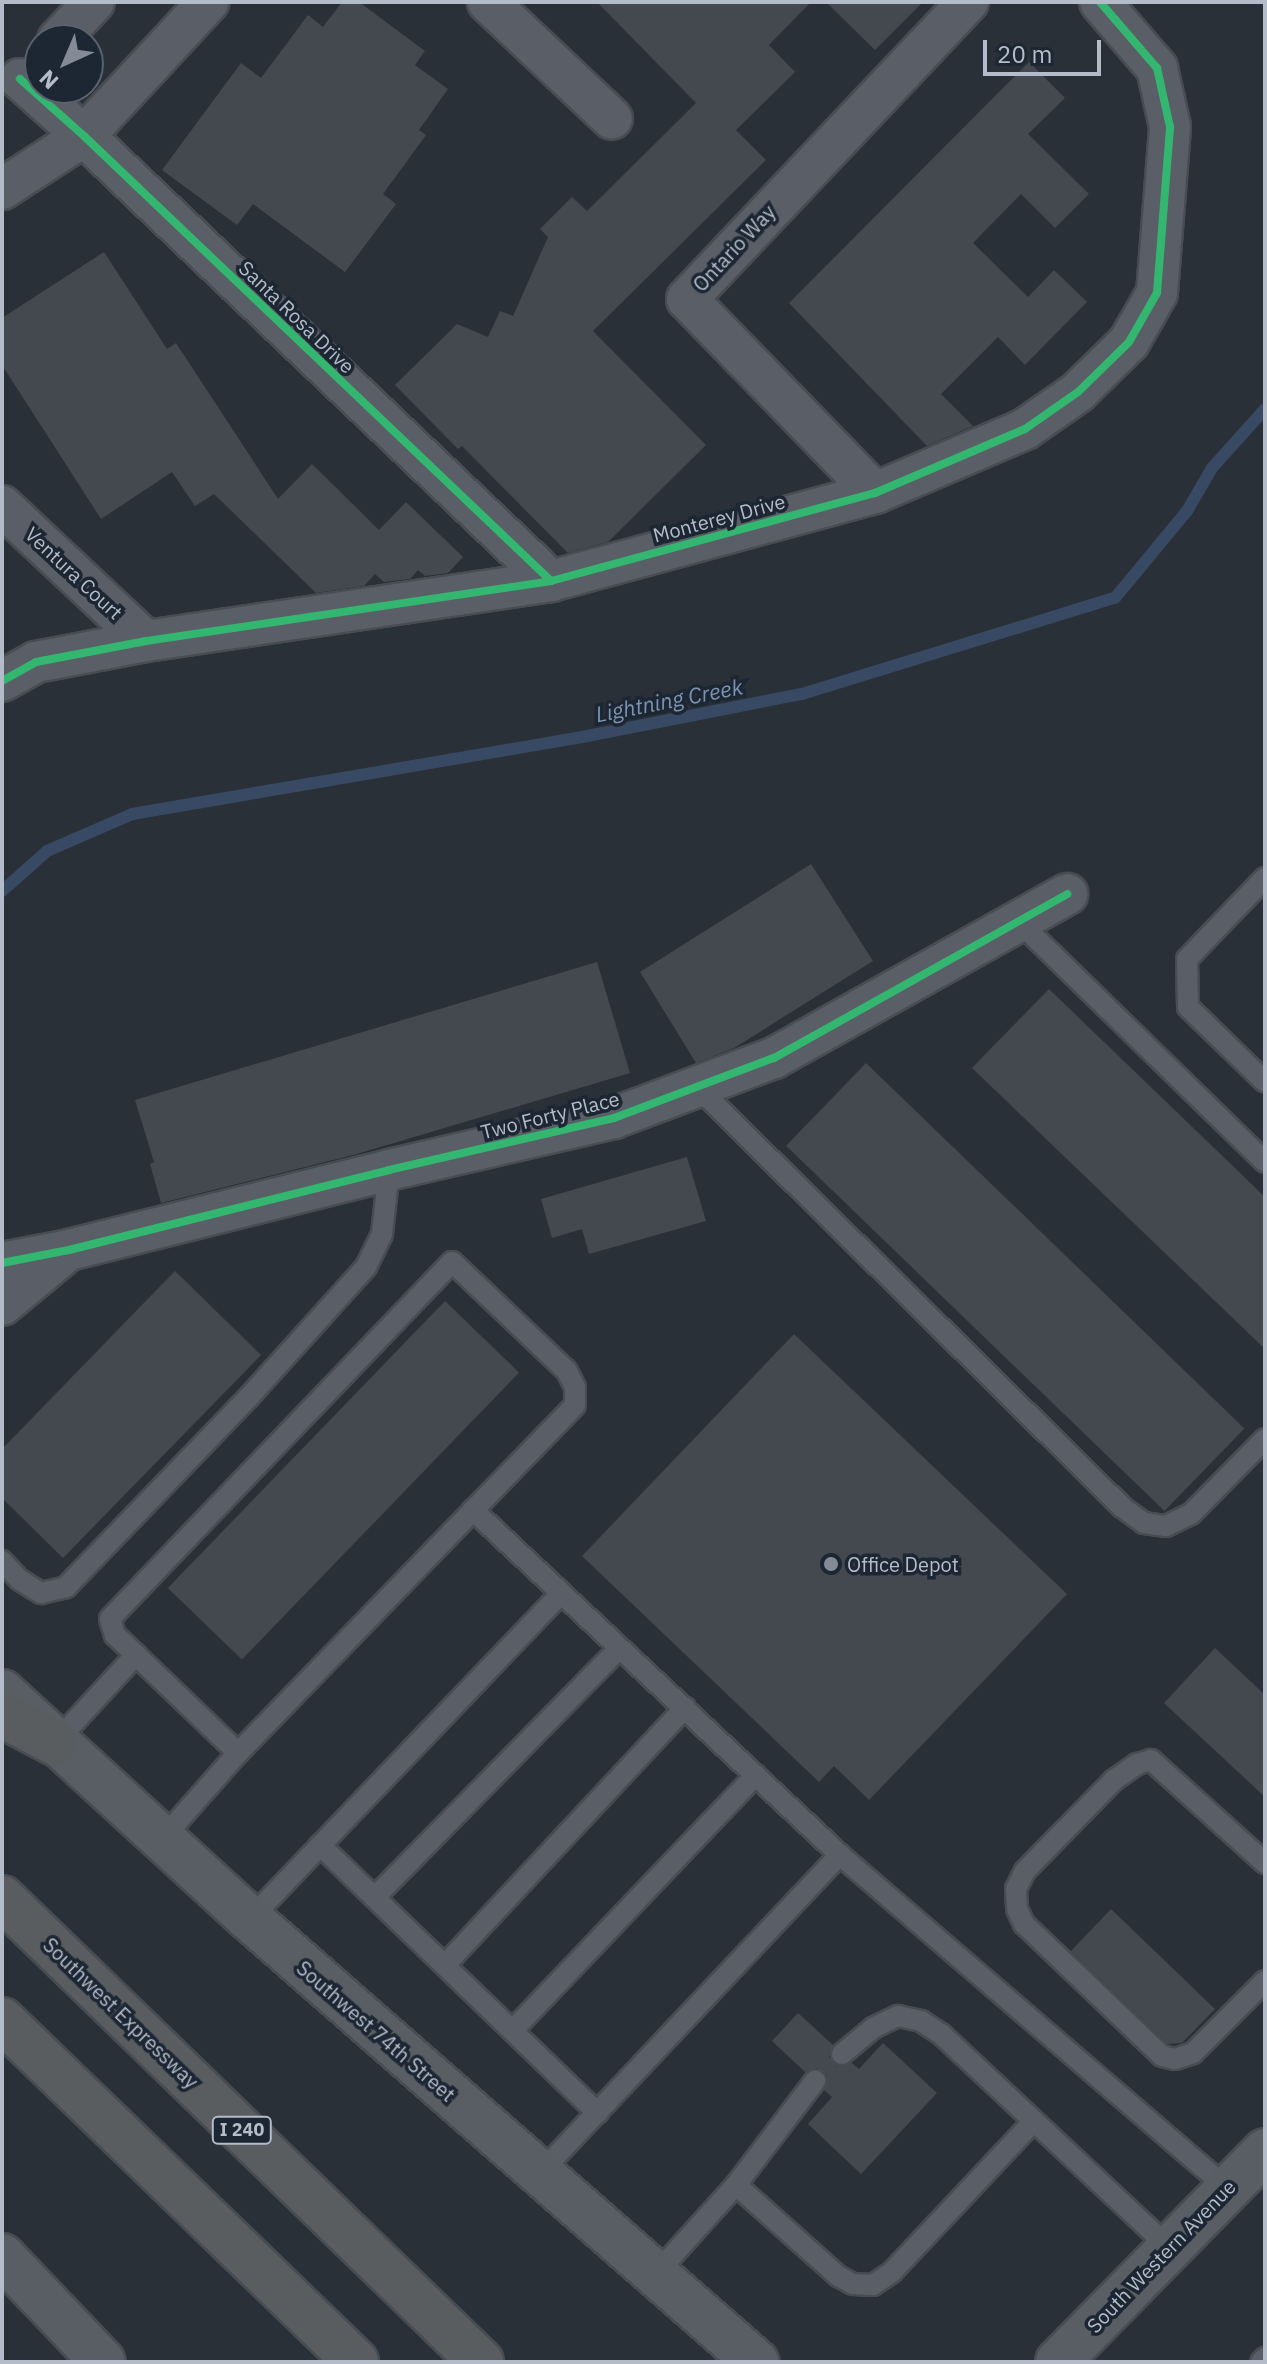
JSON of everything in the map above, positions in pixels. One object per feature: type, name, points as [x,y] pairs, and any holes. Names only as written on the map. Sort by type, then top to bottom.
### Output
[{"type":"highway","points":[[2,1715],[55,1743]]},
{"type":"highway","name":"Southwest Expressway","points":[[2,1898],[481,2362]]},
{"type":"highway","points":[[2,2020],[356,2362]]},
{"type":"main road","name":"Southwest 74th Street","points":[[2,1692],[250,1919],[748,2358]]},
{"type":"main road","name":"South Western Avenue","points":[[1058,2362],[1265,2151]]},
{"type":"main road","points":[[2,2256],[103,2362]]},
{"type":"street","points":[[73,24],[94,2]]},
{"type":"street","points":[[2,189],[84,136],[208,2]]},
{"type":"street","points":[[488,2],[612,119]]},
{"type":"street","name":"Ontario Way","points":[[875,493],[687,299],[968,2]]},
{"type":"street","name":"Monterey Drive","points":[[2,681],[36,662],[146,641],[551,581],[875,493],[1025,429],[1078,392],[1129,342],[1157,293],[1170,127],[1157,68],[1100,2]]},
{"type":"street","name":"Santa Rosa Drive","points":[[21,76],[551,581]]},
{"type":"street","name":"Ventura Court","points":[[2,506],[146,641]]},
{"type":"street","name":"Two Forty Place","points":[[2,1263],[69,1250],[389,1170],[614,1118],[774,1058],[1067,894]]},
{"type":"street","name":"Two Forty Place","points":[[2,1305],[69,1250]]},
{"type":"lane","points":[[1265,878],[1187,959],[1188,1007],[1265,1082]]},
{"type":"lane","points":[[1018,921],[1265,1162]]},
{"type":"lane","points":[[697,1087],[1122,1507],[1144,1523],[1166,1526],[1191,1514],[1265,1439]]},
{"type":"lane","points":[[2,1561],[20,1580],[41,1593],[66,1587],[248,1398],[366,1267],[382,1234],[389,1170]]},
{"type":"lane","points":[[163,1838],[238,1753],[575,1405],[575,1387],[567,1371],[452,1262],[118,1606],[110,1619],[115,1635],[238,1753]]},
{"type":"lane","points":[[473,1510],[840,1855],[1227,2188]]},
{"type":"lane","points":[[250,1919],[562,1593]]},
{"type":"lane","points":[[375,1897],[620,1648]]},
{"type":"lane","points":[[55,1743],[136,1655]]},
{"type":"lane","points":[[445,1965],[685,1708]]},
{"type":"lane","points":[[1265,1863],[1151,1760],[1137,1764],[1114,1780],[1025,1871],[1016,1889],[1017,1909],[1024,1924],[1162,2056],[1175,2059],[1193,2053],[1265,1981]]},
{"type":"lane","points":[[513,2030],[756,1775]]},
{"type":"lane","points":[[320,1845],[598,2113]]},
{"type":"lane","points":[[539,2174],[840,1855]]},
{"type":"lane","points":[[842,2054],[873,2028],[898,2016],[921,2021],[941,2034],[1169,2247]]},
{"type":"lane","points":[[654,2276],[736,2185],[815,2081]]},
{"type":"lane","points":[[736,2185],[838,2276],[853,2284],[873,2285],[892,2272],[1033,2122]]},
{"type":"lane","points":[[1261,2362],[1265,2358]]},
{"type":"building","points":[[342,2],[359,2],[425,51],[415,65],[448,89],[419,130],[426,135],[383,194],[396,204],[345,272],[253,204],[237,225],[162,170],[241,63],[261,78],[308,15],[323,27]]},
{"type":"building","points":[[597,2],[811,2],[769,45],[795,72],[736,130],[766,160],[593,331],[706,445],[608,542],[568,553],[462,446],[458,449],[395,385],[457,324],[488,337],[500,311],[513,316],[548,237],[540,229],[572,197],[587,211],[696,103]]},
{"type":"building","points":[[826,2],[923,2],[875,50]]},
{"type":"building","points":[[1029,62],[1065,98],[1028,134],[1089,194],[1055,228],[1021,194],[973,243],[1028,297],[1054,270],[1087,302],[1025,365],[998,337],[941,394],[973,426],[927,446],[789,303]]},
{"type":"building","points":[[104,252],[167,349],[176,343],[278,499],[312,464],[379,530],[406,502],[463,557],[448,573],[425,576],[418,570],[410,579],[384,582],[375,574],[364,586],[316,593],[214,494],[195,506],[172,472],[101,519],[2,365],[2,318]]},
{"type":"building","points":[[811,864],[873,961],[734,1048],[696,1063],[640,972]]},
{"type":"building","points":[[597,962],[630,1073],[357,1154],[161,1203],[150,1164],[154,1162],[135,1100]]},
{"type":"building","points":[[1049,989],[1265,1197],[1265,1349],[972,1068]]},
{"type":"building","points":[[866,1063],[1244,1428],[1164,1511],[786,1146]]},
{"type":"building","points":[[687,1157],[706,1221],[589,1254],[582,1229],[552,1238],[541,1199]]},
{"type":"building","points":[[175,1271],[261,1355],[63,1558],[2,1498],[2,1449]]},
{"type":"building","points":[[445,1301],[519,1373],[242,1660],[168,1588]]},
{"type":"building","points":[[794,1334],[1067,1594],[869,1800],[834,1766],[819,1782],[582,1556]]},
{"type":"building","points":[[1215,1648],[1265,1695],[1265,1797],[1164,1703]]},
{"type":"building","points":[[1111,1909],[1215,2009],[1182,2043],[1168,2044],[1071,1951]]},
{"type":"building","points":[[798,2013],[833,2045],[829,2057],[837,2066],[852,2063],[859,2069],[883,2043],[937,2093],[861,2174],[808,2124],[832,2097],[824,2090],[827,2075],[817,2068],[805,2072],[772,2041]]},
{"type":"waterway","name":"Lightning Creek","points":[[2,891],[47,851],[132,814],[582,737],[802,694],[1115,598],[1187,511],[1212,468],[1265,409]]},
{"type":"cycle path","points":[[2,681],[36,662],[146,641],[551,581],[875,493],[1025,429],[1078,392],[1129,342],[1157,293],[1170,127],[1157,68],[1100,2]]},
{"type":"cycle path","points":[[20,79],[84,136],[551,581]]},
{"type":"cycle path","points":[[2,1263],[69,1250],[389,1170],[614,1118],[774,1058],[1067,894]]},
{"type":"place","name":"Office Depot","points":[[831,1564]]}]
